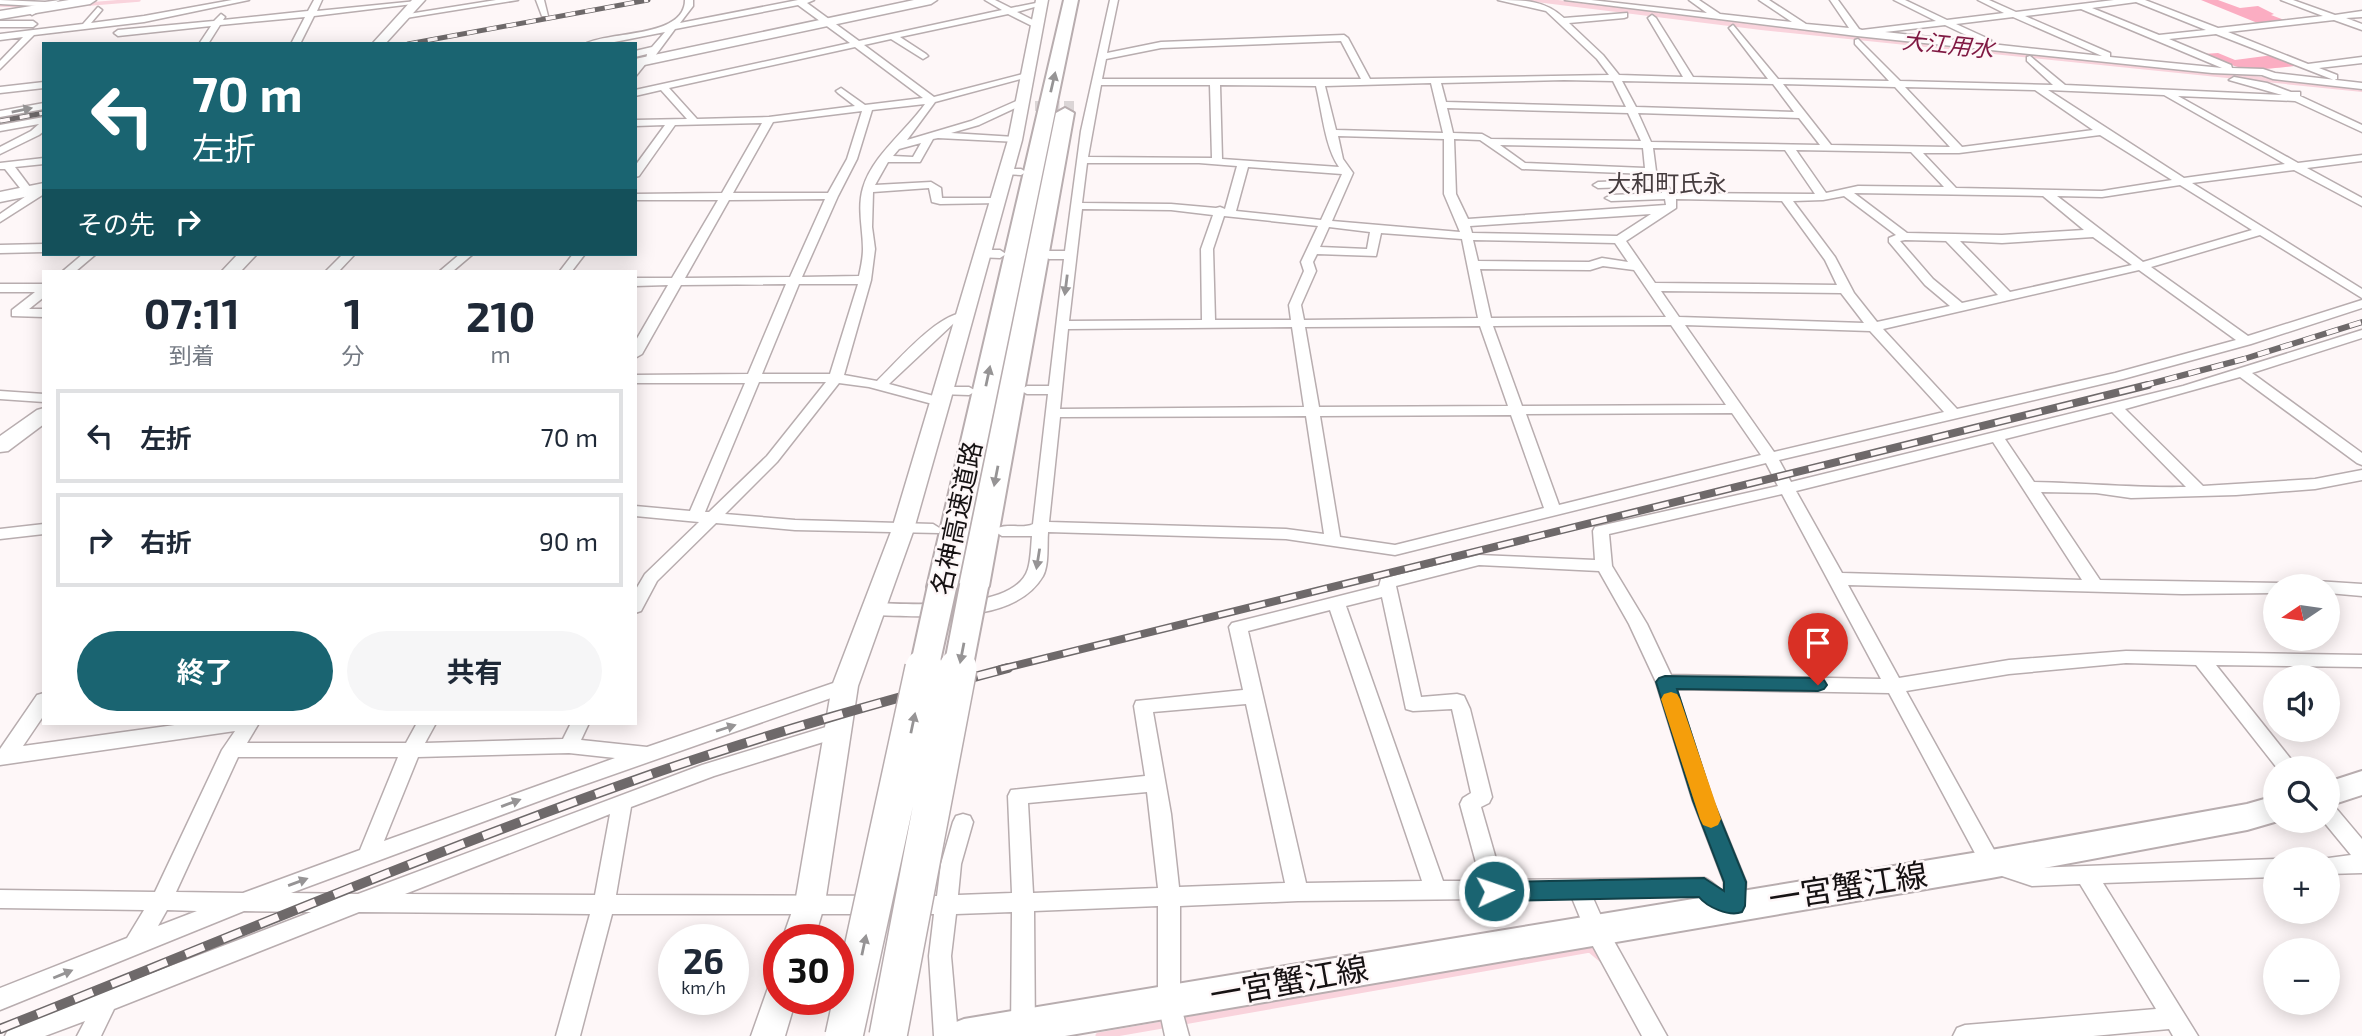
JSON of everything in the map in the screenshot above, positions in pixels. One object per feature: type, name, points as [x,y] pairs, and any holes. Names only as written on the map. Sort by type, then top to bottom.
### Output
[{"type":"highway","name":"名神高速道路","points":[[888,1036],[958,586],[1071,0]]},
{"type":"highway","name":"名神高速道路","points":[[844,1036],[958,586],[1087,0]]},
{"type":"main road","points":[[2340,790],[2362,783]]},
{"type":"main road","name":"一宮蟹江線","points":[[964,1036],[1173,1021],[1596,930],[1991,864],[2263,813]]},
{"type":"street","points":[[0,37],[128,21],[245,0]]},
{"type":"street","points":[[296,42],[318,0]]},
{"type":"street","points":[[406,15],[514,0]]},
{"type":"street","points":[[540,0],[545,14]]},
{"type":"street","points":[[644,57],[673,27],[689,6],[689,0]]},
{"type":"street","points":[[644,57],[931,0]]},
{"type":"street","points":[[989,0],[1007,10],[1040,9]]},
{"type":"street","points":[[874,609],[961,609],[995,603],[1014,596],[1028,585],[1036,573],[1054,390],[1088,106],[1097,82],[1114,0]]},
{"type":"street","points":[[1077,206],[1171,207],[1376,229],[1466,229],[1619,240],[1672,206],[1670,196],[1651,171],[1648,146],[1632,110],[1616,78],[1600,57],[1564,21],[1543,6],[1502,0]]},
{"type":"street","points":[[1569,0],[1808,28],[1857,37],[2030,59],[2252,82],[2355,122]]},
{"type":"street","points":[[1645,0],[1661,11]]},
{"type":"street","points":[[1693,0],[1721,18]]},
{"type":"street","points":[[1763,0],[1808,28]]},
{"type":"street","points":[[1834,0],[1857,37],[1959,150]]},
{"type":"street","points":[[1898,0],[2000,48]]},
{"type":"street","points":[[1982,0],[2122,61]]},
{"type":"street","points":[[2066,0],[2237,70]]},
{"type":"street","points":[[1857,37],[1945,22],[2136,0],[2357,85]]},
{"type":"street","points":[[2285,0],[2362,27]]},
{"type":"street","points":[[118,33],[418,1]]},
{"type":"street","points":[[380,42],[418,1]]},
{"type":"street","points":[[613,42],[785,2],[805,1],[826,22],[932,100]]},
{"type":"street","points":[[0,2],[94,5],[86,23]]},
{"type":"street","points":[[204,42],[229,3]]},
{"type":"street","points":[[0,15],[49,4]]},
{"type":"street","points":[[49,4],[0,24],[106,23]]},
{"type":"street","points":[[637,93],[1007,10],[1040,9]]},
{"type":"street","points":[[804,924],[810,903],[845,686],[903,529],[963,316],[991,254],[997,201],[1013,172],[1015,140],[1026,104],[1027,76],[1040,9]]},
{"type":"street","points":[[1564,21],[1614,14],[1733,28],[2000,48],[2263,72],[2362,60]]},
{"type":"street","points":[[2158,38],[2362,14]]},
{"type":"street","points":[[1651,18],[1690,80]]},
{"type":"street","points":[[111,41],[128,21]]},
{"type":"street","points":[[1733,28],[1828,148]]},
{"type":"street","points":[[0,66],[32,32]]},
{"type":"street","points":[[892,36],[923,56]]},
{"type":"street","points":[[1101,57],[1161,45],[1344,38],[1366,80]]},
{"type":"street","points":[[2030,59],[2062,88]]},
{"type":"street","points":[[1097,82],[1320,83],[1366,80],[1616,78],[2036,87],[2293,97],[2299,94],[2263,72]]},
{"type":"street","points":[[637,123],[769,120],[932,100],[1027,76]]},
{"type":"street","points":[[1435,79],[1449,136],[1450,194],[1466,229],[1485,321],[1553,512]]},
{"type":"street","points":[[2276,80],[2357,85]]},
{"type":"street","points":[[2276,80],[2362,93]]},
{"type":"street","points":[[1214,83],[1217,162]]},
{"type":"street","points":[[1320,83],[1330,133],[1344,171],[1348,173],[1307,262],[1310,271],[1295,305],[1334,540]]},
{"type":"street","points":[[0,90],[42,85]]},
{"type":"street","points":[[663,87],[695,122]]},
{"type":"street","points":[[2036,87],[2102,132],[2362,293]]},
{"type":"street","points":[[841,91],[866,108]]},
{"type":"street","points":[[2164,93],[2362,203]]},
{"type":"street","points":[[637,603],[651,578],[703,517],[772,459],[836,377],[864,280],[869,249],[866,227],[869,189],[878,167],[932,100]]},
{"type":"street","points":[[896,147],[1026,104]]},
{"type":"street","points":[[1442,105],[1801,114]]},
{"type":"street","points":[[0,114],[42,106]]},
{"type":"street","points":[[703,517],[753,377],[832,196],[852,159],[866,108]]},
{"type":"street","points":[[637,351],[769,120]]},
{"type":"street","points":[[637,171],[672,122]]},
{"type":"street","points":[[0,128],[42,123]]},
{"type":"street","points":[[0,151],[35,133],[42,125]]},
{"type":"street","points":[[1489,142],[1959,150],[2102,132]]},
{"type":"street","points":[[1330,133],[1482,137],[1522,166],[1651,171]]},
{"type":"street","points":[[932,136],[1015,140]]},
{"type":"street","points":[[886,159],[916,160],[932,136]]},
{"type":"street","points":[[1789,148],[1823,197]]},
{"type":"street","points":[[1915,150],[1954,191]]},
{"type":"street","points":[[1611,198],[1823,197],[1858,189],[1910,188],[2048,195],[2102,194],[2362,158]]},
{"type":"street","points":[[1065,172],[1082,166],[1199,160],[1344,171]]},
{"type":"street","points":[[4,166],[42,161]]},
{"type":"street","points":[[1209,323],[1207,248],[1243,164]]},
{"type":"street","points":[[4,166],[38,189]]},
{"type":"street","points":[[1598,185],[1660,183]]},
{"type":"street","points":[[869,189],[931,185],[936,188],[936,200],[940,201],[997,201]]},
{"type":"street","points":[[0,197],[38,189]]},
{"type":"street","points":[[0,219],[38,189]]},
{"type":"street","points":[[1846,192],[1895,226],[1904,236]]},
{"type":"street","points":[[2048,195],[2095,233],[2246,341]]},
{"type":"street","points":[[637,197],[832,196]]},
{"type":"street","points":[[1785,198],[1831,260],[1845,289],[1874,327],[1955,415]]},
{"type":"street","points":[[1466,229],[1666,210]]},
{"type":"street","points":[[1312,250],[1372,253],[1376,229]]},
{"type":"street","points":[[1062,325],[1677,321],[1874,327],[2142,267],[2262,231]]},
{"type":"street","points":[[1960,308],[1929,282],[1893,240],[1904,236],[2002,239],[2095,233]]},
{"type":"street","points":[[1950,238],[2007,297]]},
{"type":"street","points":[[1619,240],[1771,459],[1991,864],[2032,877],[2263,868]]},
{"type":"street","points":[[0,248],[42,248]]},
{"type":"street","points":[[1049,255],[1070,255]]},
{"type":"street","points":[[70,270],[88,256]]},
{"type":"street","points":[[232,270],[246,256]]},
{"type":"street","points":[[333,270],[347,256]]},
{"type":"street","points":[[447,270],[465,256]]},
{"type":"street","points":[[567,270],[577,256]]},
{"type":"street","points":[[1474,265],[1590,266],[1602,262],[1640,267]]},
{"type":"street","points":[[637,282],[864,280]]},
{"type":"street","points":[[1653,287],[1845,289]]},
{"type":"street","points":[[0,288],[42,290]]},
{"type":"street","points":[[42,292],[17,313],[42,313]]},
{"type":"street","points":[[1002,531],[1030,532],[1040,527],[1286,534],[1395,550],[2118,376],[2246,341],[2362,304]]},
{"type":"street","points":[[880,386],[948,321],[963,316]]},
{"type":"street","points":[[0,899],[947,905],[1298,892],[1704,887],[1710,895],[1734,906],[1735,882],[1703,801],[1665,682],[1638,624],[1604,566],[1601,531],[1787,489],[2115,407],[2243,373],[2362,334]]},
{"type":"street","points":[[2243,373],[2362,460]]},
{"type":"street","points":[[637,379],[836,377],[941,396],[969,391]]},
{"type":"street","points":[[1027,390],[1054,390]]},
{"type":"street","points":[[0,395],[42,398]]},
{"type":"street","points":[[2115,407],[2199,491]]},
{"type":"street","points":[[1052,413],[1737,410]]},
{"type":"street","points":[[0,446],[42,415]]},
{"type":"street","points":[[1996,436],[2095,586]]},
{"type":"street","points":[[2028,487],[2096,488],[2130,493],[2199,491],[2315,484],[2362,475]]},
{"type":"street","points":[[637,511],[933,529]]},
{"type":"street","points":[[0,534],[42,529]]},
{"type":"street","points":[[1494,891],[1470,804],[1482,797],[1461,709],[1457,701],[1413,704],[1386,590],[1387,583],[1479,560],[1604,566]]},
{"type":"street","points":[[1836,579],[2182,589],[2263,587]]},
{"type":"street","points":[[2340,588],[2362,590]]},
{"type":"street","points":[[1298,892],[1237,627],[1386,590]]},
{"type":"street","points":[[1336,602],[1436,892]]},
{"type":"street","points":[[1665,682],[1894,686],[2009,667],[2126,657],[2362,661]]},
{"type":"street","points":[[2202,660],[2278,756]]},
{"type":"street","points":[[0,999],[245,901],[649,753],[845,686]]},
{"type":"street","points":[[1173,1021],[1169,896],[1143,706],[1254,696]]},
{"type":"street","points":[[3,756],[42,703]]},
{"type":"street","points":[[3,756],[224,725]]},
{"type":"street","points":[[135,945],[162,900],[232,750],[249,725]]},
{"type":"street","points":[[368,856],[411,750],[426,725]]},
{"type":"street","points":[[569,746],[579,725]]},
{"type":"street","points":[[17,1036],[622,802],[709,770],[839,730]]},
{"type":"street","points":[[232,750],[411,750],[569,746],[649,753]]},
{"type":"street","points":[[1023,1031],[1023,901],[1018,796],[1155,783]]},
{"type":"street","points":[[568,1036],[604,903],[622,802]]},
{"type":"street","points":[[946,1036],[940,956],[951,864],[963,822]]},
{"type":"street","points":[[2340,827],[2362,854]]},
{"type":"street","points":[[2340,865],[2362,864]]},
{"type":"street","points":[[1965,1036],[2180,1027],[2086,875]]},
{"type":"street","points":[[1579,890],[1596,930],[1655,1036]]},
{"type":"street","points":[[89,1036],[106,1001]]},
{"type":"street","points":[[768,1036],[775,1015]]},
{"type":"shaded area","points":[[2201,0],[2218,0],[2240,8],[2258,6],[2287,21],[2260,24]]},
{"type":"shaded area","points":[[2218,53],[2235,60],[2273,55],[2295,66],[2248,69],[2203,54]]},
{"type":"water","name":"大江用水","points":[[1520,0],[1558,0],[1753,24],[2293,80],[2362,88],[2362,92],[1761,30]]},
{"type":"waterway","points":[[90,4],[139,0]]},
{"type":"waterway","points":[[0,5],[39,6]]},
{"type":"waterway","points":[[1178,1022],[1590,949],[1602,959]]},
{"type":"waterway","points":[[1099,1036],[1168,1024]]},
{"type":"tunnel","points":[[1035,106],[1075,106]]},
{"type":"railway","points":[[419,42],[648,0]]},
{"type":"railway","points":[[0,121],[42,113]]},
{"type":"railway","points":[[2142,386],[2244,359],[2362,322]]},
{"type":"railway","points":[[1001,669],[2148,385]]},
{"type":"railway","points":[[0,1029],[406,866],[652,774],[829,718],[1008,668]]},
{"type":"slow traffic","points":[[1671,699],[1711,819]]},
{"type":"district","name":"大和町氏永","points":[[1667,184]]},
{"type":"route","points":[[1494,891],[1704,887],[1710,895],[1734,906],[1735,882],[1703,801],[1665,682],[1818,685]]}]
